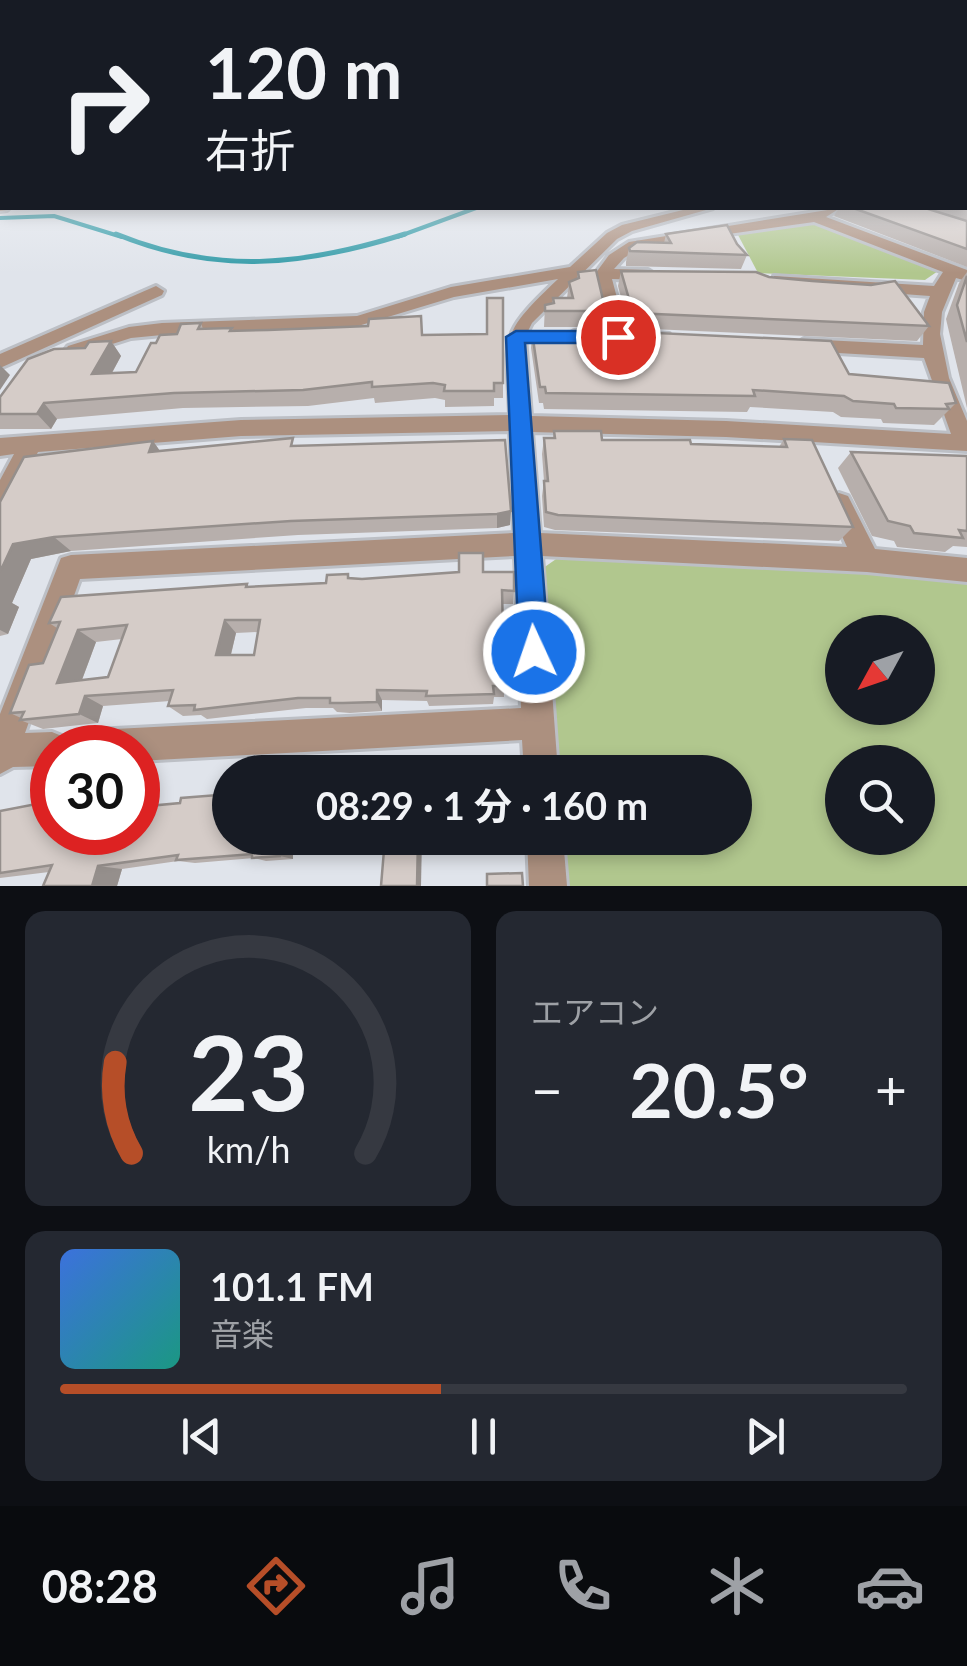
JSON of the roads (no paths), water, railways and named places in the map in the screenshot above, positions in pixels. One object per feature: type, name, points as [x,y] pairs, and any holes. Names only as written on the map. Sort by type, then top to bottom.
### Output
[{"type":"street","points":[[540,755],[520,423],[533,337],[524,321],[602,244],[627,228],[698,210]]},
{"type":"street","points":[[618,337],[603,274],[613,257],[640,242],[815,218],[829,210]]},
{"type":"street","points":[[815,218],[959,274]]},
{"type":"street","points":[[22,379],[34,363],[130,332],[358,322],[451,292],[572,272]]},
{"type":"street","points":[[603,274],[659,276]]},
{"type":"street","points":[[770,279],[936,291],[959,274]]},
{"type":"street","points":[[0,362],[156,291]]},
{"type":"street","points":[[936,291],[930,320],[932,352],[950,410],[967,443]]},
{"type":"street","points":[[533,337],[676,339]]},
{"type":"street","points":[[789,344],[932,352]]},
{"type":"street","points":[[0,447],[170,431],[520,423],[806,432],[967,443]]},
{"type":"street","points":[[806,432],[867,560]]},
{"type":"street","points":[[0,502],[31,444]]},
{"type":"street","points":[[30,751],[1,754],[71,567],[528,544],[867,560],[967,570]]},
{"type":"street","points":[[160,743],[538,723]]},
{"type":"street","points":[[546,855],[548,886]]},
{"type":"waterway","points":[[397,237],[471,210]]},
{"type":"waterway","points":[[0,218],[54,216],[122,237]]},
{"type":"waterway","points":[[116,234],[189,256],[260,261],[331,253],[405,234]]}]
